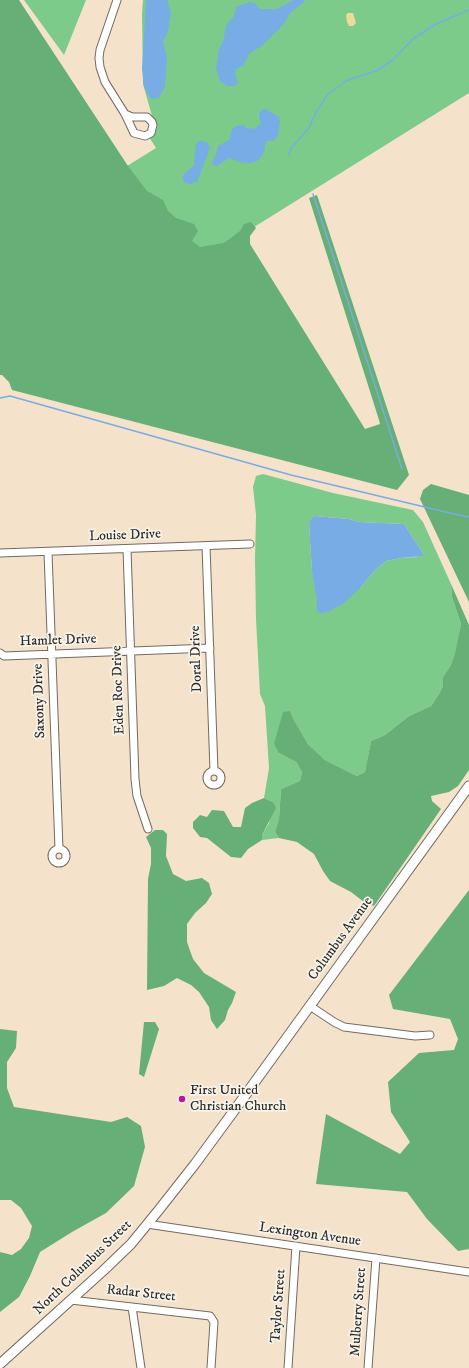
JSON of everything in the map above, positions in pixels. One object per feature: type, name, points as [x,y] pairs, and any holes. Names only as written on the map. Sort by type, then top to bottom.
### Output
[{"type":"main road","name":"Columbus Avenue","points":[[236,1108],[469,786]]},
{"type":"main road","name":"North Columbus Street","points":[[0,1364],[131,1244],[194,1166],[236,1108]]},
{"type":"street","points":[[117,0],[100,50],[99,58],[100,67],[105,82],[125,114]]},
{"type":"street","name":"Louise Drive","points":[[0,553],[250,544]]},
{"type":"street","name":"Doral Drive","points":[[206,546],[214,771]]},
{"type":"street","name":"Eden Roc Drive","points":[[127,549],[136,791],[148,828]]},
{"type":"street","name":"Saxony Drive","points":[[48,552],[59,849]]},
{"type":"street","name":"Hamlet Drive","points":[[1,656],[210,648]]},
{"type":"street","points":[[310,1006],[344,1027],[415,1036],[430,1035]]},
{"type":"street","name":"Lexington Avenue","points":[[147,1224],[469,1272]]},
{"type":"street","name":"Taylor Street","points":[[288,1368],[296,1246]]},
{"type":"street","name":"Mulberry Street","points":[[368,1368],[376,1258]]},
{"type":"street","name":"Radar Street","points":[[71,1300],[208,1315],[212,1317],[214,1322],[211,1368]]},
{"type":"street","points":[[132,1306],[141,1368]]},
{"type":"green space","points":[[0,0],[19,0],[128,166],[147,191],[163,200],[168,211],[176,218],[194,224],[198,231],[192,241],[200,247],[224,243],[240,231],[244,224],[251,222],[256,228],[250,236],[250,244],[365,429],[380,424],[309,198],[317,195],[409,475],[397,490],[12,390],[9,382],[2,375],[0,375]]},
{"type":"green space","points":[[24,0],[86,0],[64,55]]},
{"type":"green space","points":[[143,0],[469,0],[469,93],[190,267],[127,166],[156,148],[149,137],[154,123],[143,84]]},
{"type":"green space","points":[[263,474],[333,493],[413,510],[423,522],[451,584],[452,597],[461,624],[456,654],[443,677],[443,686],[439,694],[431,706],[409,716],[385,735],[371,741],[365,772],[357,776],[325,760],[308,744],[290,711],[279,753],[296,762],[302,772],[300,781],[281,789],[279,819],[275,832],[279,838],[262,840],[262,835],[269,823],[273,802],[264,798],[269,768],[265,706],[260,694],[256,619],[256,515],[253,487],[256,476]],"holes":[[[315,516],[349,519],[359,522],[404,524],[423,553],[416,557],[386,561],[376,569],[361,587],[317,610],[318,600],[312,571],[309,524]]]},
{"type":"green space","points":[[431,484],[469,495],[469,602],[420,499],[423,490]]},
{"type":"green space","points":[[451,584],[469,625],[469,770],[458,786],[449,792],[431,796],[432,801],[441,809],[374,906],[364,902],[351,892],[330,881],[314,854],[297,842],[279,838],[275,832],[279,819],[281,789],[300,781],[302,772],[296,762],[279,753],[274,744],[283,712],[290,711],[308,744],[325,760],[357,776],[365,772],[371,741],[385,735],[409,716],[431,706],[443,686],[443,677],[451,665],[455,654],[461,624],[452,597]]},
{"type":"green space","points":[[264,798],[273,802],[276,808],[262,835],[262,840],[248,849],[241,858],[231,857],[207,838],[200,837],[193,828],[193,822],[200,815],[207,817],[212,810],[224,811],[233,827],[241,827],[245,808]]},
{"type":"green space","points":[[155,830],[163,830],[167,834],[166,856],[173,874],[186,881],[202,878],[209,883],[212,894],[187,924],[187,942],[193,959],[204,973],[236,992],[225,1020],[217,1029],[211,1020],[209,1007],[199,992],[191,985],[177,978],[164,986],[147,990],[148,879],[151,864],[151,848],[146,837]]},
{"type":"green space","points":[[469,890],[469,1249],[458,1251],[427,1219],[407,1192],[316,1184],[326,1114],[400,1154],[410,1142],[391,1112],[388,1082],[419,1053],[454,1050],[458,1039],[450,1019],[393,1009],[389,995]]},
{"type":"green space","points":[[144,1022],[155,1022],[159,1029],[144,1077],[139,1074]]},
{"type":"green space","points":[[0,1029],[17,1031],[16,1048],[7,1062],[7,1088],[14,1107],[111,1122],[127,1117],[141,1126],[145,1147],[134,1186],[106,1213],[40,1252],[19,1297],[0,1312],[0,1252],[12,1255],[21,1249],[29,1238],[32,1226],[21,1208],[11,1200],[0,1200]]},
{"type":"sand","points":[[348,13],[353,13],[356,23],[353,26],[349,26],[347,22],[346,15]]},
{"type":"water","points":[[146,0],[167,0],[171,13],[168,31],[163,42],[167,57],[165,86],[159,98],[151,99],[144,87],[142,69]]},
{"type":"water","points":[[293,0],[304,0],[304,2],[290,13],[284,24],[263,45],[249,54],[244,65],[236,69],[235,75],[238,82],[235,86],[227,86],[220,81],[216,68],[219,49],[223,42],[226,26],[234,16],[236,7],[250,2],[255,3],[259,9],[277,9]]},
{"type":"water","points":[[266,109],[279,117],[280,121],[278,136],[273,141],[267,141],[262,156],[257,161],[251,163],[239,162],[229,158],[217,166],[214,166],[212,162],[218,146],[230,139],[231,131],[234,127],[243,125],[252,129],[258,126],[261,122],[259,113]]},
{"type":"water","points":[[198,141],[208,143],[210,148],[197,182],[190,184],[184,183],[182,177],[195,165],[196,145]]},
{"type":"water","points":[[315,516],[349,519],[359,522],[404,524],[423,553],[422,556],[386,561],[376,569],[361,587],[344,603],[330,611],[321,613],[317,611],[317,600],[312,572],[309,524]]},
{"type":"waterway","points":[[289,155],[291,148],[309,128],[315,114],[328,94],[348,80],[376,71],[393,60],[413,39],[436,24],[469,10]]},
{"type":"waterway","points":[[313,194],[402,469]]},
{"type":"waterway","points":[[0,398],[10,396],[291,475],[469,517]]},
{"type":"place","name":"First United Christian Church","points":[[182,1099]]}]
